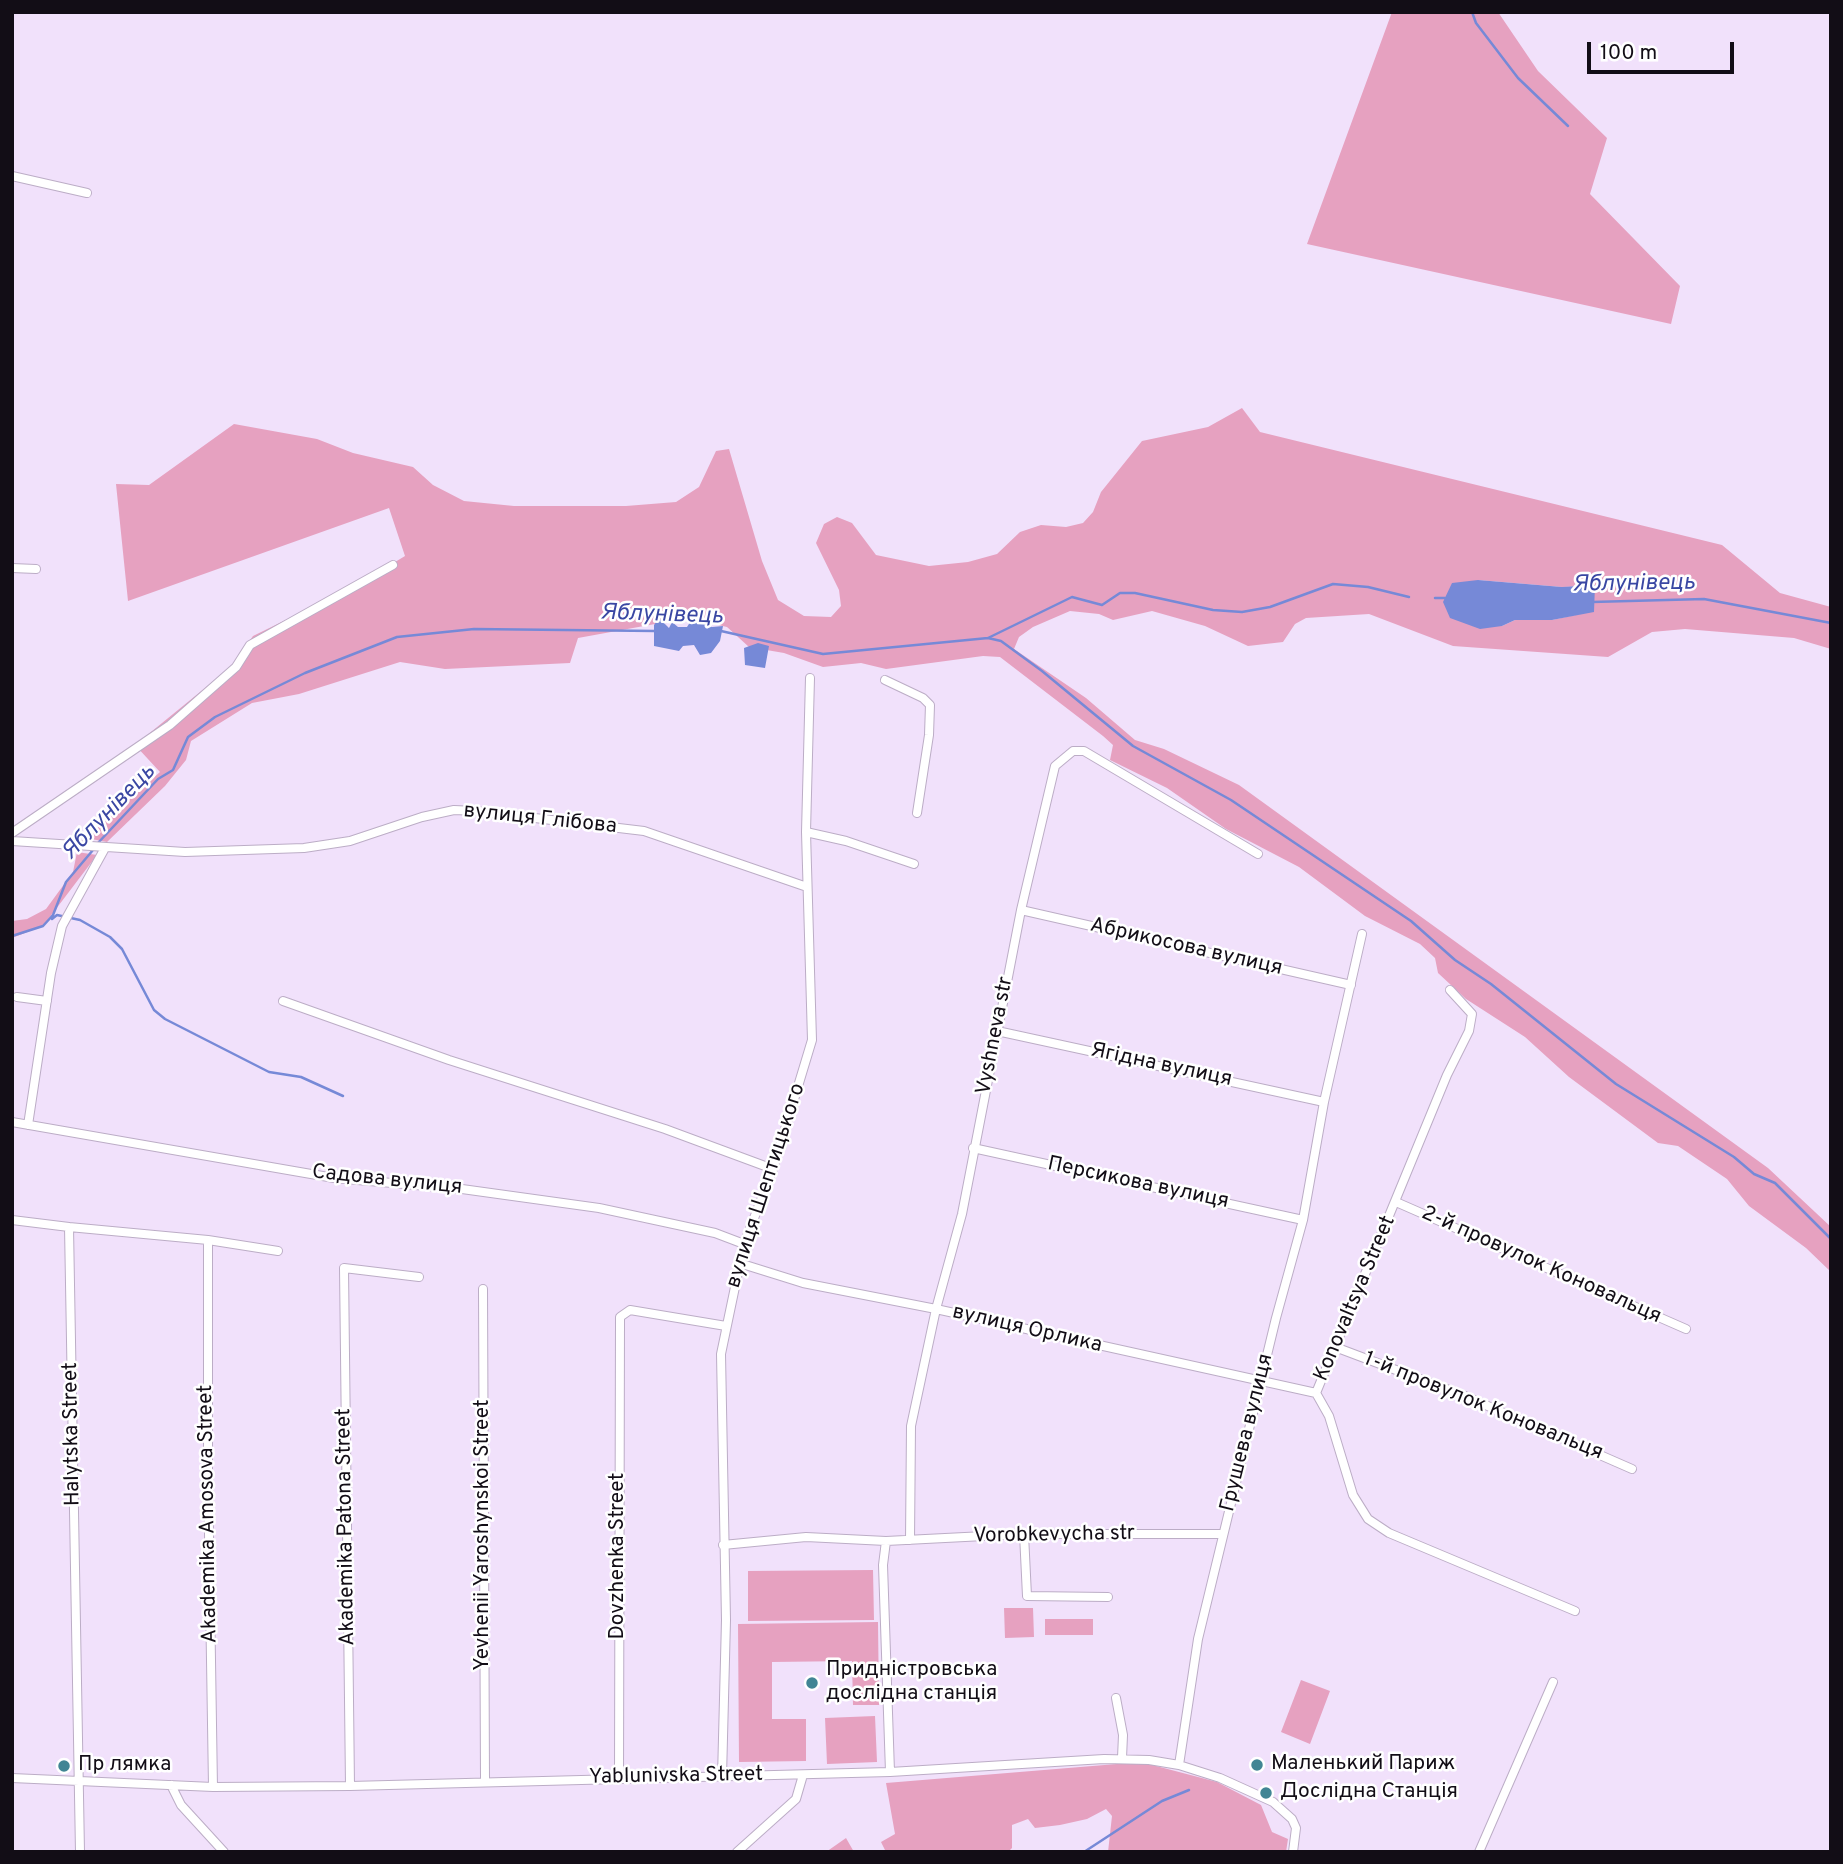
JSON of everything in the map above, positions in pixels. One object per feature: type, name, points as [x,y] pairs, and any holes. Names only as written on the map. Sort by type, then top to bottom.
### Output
[{"type":"street","points":[[12,176],[87,193]]},
{"type":"street","points":[[12,833],[170,724],[236,667],[250,645],[393,565]]},
{"type":"street","points":[[12,568],[36,569]]},
{"type":"street","name":"вулиця Шептицького","points":[[722,1777],[726,1620],[721,1354],[744,1244],[773,1169],[811,1040],[806,832],[810,678]]},
{"type":"street","points":[[885,680],[923,698],[930,705],[929,735],[917,813]]},
{"type":"street","name":"Vyshneva str","points":[[909,1540],[911,1426],[936,1309],[959,1226],[1021,910],[1055,766],[1073,751],[1084,751],[1258,854]]},
{"type":"street","name":"вулиця Глібова","points":[[12,841],[185,852],[304,848],[350,841],[422,817],[454,810],[476,811],[644,831],[807,887]]},
{"type":"street","points":[[806,832],[846,841],[914,864]]},
{"type":"street","points":[[28,1125],[47,1001],[62,926],[103,848]]},
{"type":"street","name":"Абрикосова вулиця","points":[[1021,910],[1351,985]]},
{"type":"street","name":"Грушева вулиця","points":[[1179,1765],[1198,1639],[1222,1534],[1303,1220],[1324,1102],[1362,934]]},
{"type":"street","name":"Konovaltsya Street","points":[[1450,990],[1472,1014],[1469,1031],[1447,1075],[1316,1393],[1329,1416],[1353,1495],[1368,1519],[1388,1533],[1575,1611]]},
{"type":"street","points":[[17,997],[47,1001]]},
{"type":"street","points":[[283,1001],[773,1169]]},
{"type":"street","name":"Ягідна вулиця","points":[[997,1031],[1324,1102]]},
{"type":"street","name":"Садова вулиця","points":[[12,1122],[334,1178],[462,1189],[599,1208],[715,1233],[744,1244]]},
{"type":"street","name":"Персикова вулиця","points":[[973,1148],[1303,1220]]},
{"type":"street","name":"2-й провулок Коновальця","points":[[1396,1202],[1686,1329]]},
{"type":"street","points":[[12,1220],[208,1240],[278,1251]]},
{"type":"street","name":"Halytska Street","points":[[69,1227],[80,1852]]},
{"type":"street","name":"Akademika Amosova Street","points":[[208,1240],[208,1470],[213,1787]]},
{"type":"street","name":"вулиця Орлика","points":[[739,1263],[803,1283],[936,1309],[1260,1383],[1316,1393]]},
{"type":"street","name":"Akademika Patona Street","points":[[351,1786],[344,1268],[419,1277]]},
{"type":"street","name":"Yevhenii Yaroshynskoi Street","points":[[483,1289],[485,1781]]},
{"type":"street","name":"Dovzhenka Street","points":[[619,1777],[620,1317],[630,1310],[726,1326]]},
{"type":"street","name":"1-й провулок Коновальця","points":[[1335,1347],[1465,1396],[1632,1469]]},
{"type":"street","points":[[1024,1534],[1027,1596],[1108,1597]]},
{"type":"street","name":"Vorobkevycha str","points":[[723,1545],[806,1537],[886,1541],[1024,1534],[1222,1534]]},
{"type":"street","points":[[886,1541],[883,1565],[890,1772]]},
{"type":"street","points":[[1479,1852],[1553,1682]]},
{"type":"street","points":[[1116,1698],[1123,1735],[1122,1758]]},
{"type":"street","name":"Yablunivska Street","points":[[12,1778],[213,1787],[351,1786],[890,1772],[1122,1758],[1179,1765],[1220,1778],[1273,1802],[1293,1819],[1296,1828],[1293,1852]]},
{"type":"street","points":[[737,1852],[796,1799],[803,1775]]},
{"type":"street","points":[[171,1784],[181,1805],[223,1852]]},
{"type":"shaded area","points":[[1392,12],[1498,12],[1538,71],[1607,138],[1590,194],[1680,286],[1671,324],[1307,244]]},
{"type":"shaded area","points":[[1242,408],[1260,432],[1722,545],[1780,593],[1831,607],[1831,649],[1794,638],[1685,629],[1652,632],[1608,657],[1453,646],[1369,614],[1306,618],[1295,624],[1283,642],[1248,646],[1205,626],[1152,611],[1113,620],[1099,614],[1070,611],[1033,627],[1019,637],[1014,649],[1086,698],[1135,740],[1164,749],[1239,785],[1768,1168],[1831,1227],[1831,1272],[1806,1248],[1749,1206],[1727,1179],[1678,1146],[1658,1143],[1569,1077],[1525,1037],[1466,999],[1438,973],[1435,958],[1420,944],[1365,916],[1299,867],[1226,829],[1167,788],[1110,760],[1113,745],[1000,657],[983,656],[886,669],[861,663],[823,667],[784,653],[749,647],[727,627],[688,618],[578,638],[570,663],[445,669],[400,662],[299,694],[252,703],[191,741],[186,760],[165,786],[107,842],[86,838],[160,772],[135,745],[232,666],[253,636],[357,585],[405,556],[389,508],[128,601],[116,484],[149,485],[234,424],[317,439],[353,453],[413,467],[433,485],[464,501],[514,506],[626,506],[676,502],[699,487],[716,451],[729,449],[762,561],[778,600],[804,616],[831,617],[841,606],[839,590],[816,543],[824,524],[837,517],[852,523],[876,555],[929,566],[968,562],[997,554],[1020,532],[1041,525],[1066,527],[1083,523],[1093,512],[1101,492],[1142,441],[1208,427]],"holes":[[[1478,580],[1562,587],[1594,586],[1594,611],[1552,620],[1515,620],[1502,626]]]},
{"type":"shaded area","points":[[77,852],[97,855],[43,926],[12,938],[12,921],[27,919],[46,909],[73,872]]},
{"type":"shaded area","points":[[873,1570],[874,1620],[748,1621],[748,1571]]},
{"type":"shaded area","points":[[1004,1608],[1033,1608],[1034,1637],[1005,1638]]},
{"type":"shaded area","points":[[1045,1619],[1093,1619],[1093,1635],[1045,1635]]},
{"type":"shaded area","points":[[878,1622],[879,1705],[853,1705],[852,1661],[772,1662],[772,1719],[806,1719],[806,1761],[739,1762],[738,1624]]},
{"type":"shaded area","points":[[1301,1680],[1330,1691],[1310,1744],[1281,1732]]},
{"type":"shaded area","points":[[875,1716],[877,1762],[827,1764],[825,1718]]},
{"type":"shaded area","points":[[1141,1762],[1217,1782],[1261,1805],[1272,1832],[1288,1839],[1286,1852],[1108,1852],[1112,1816],[1106,1809],[1087,1819],[1060,1825],[1035,1828],[1028,1819],[1012,1825],[1012,1848],[1008,1852],[886,1852],[881,1842],[895,1834],[886,1783]]},
{"type":"shaded area","points":[[846,1838],[854,1852],[826,1852]]},
{"type":"water","points":[[1478,580],[1562,587],[1595,585],[1594,612],[1552,620],[1515,620],[1502,626],[1480,629],[1450,618],[1443,602],[1452,583]]},
{"type":"water","points":[[659,618],[669,628],[672,622],[678,627],[687,627],[692,619],[712,627],[723,626],[720,641],[711,653],[700,655],[694,645],[683,646],[679,651],[654,646],[654,625]]},
{"type":"water","points":[[758,643],[769,646],[765,668],[745,665],[744,648]]},
{"type":"waterway","points":[[1472,12],[1476,23],[1518,78],[1568,126]]},
{"type":"waterway","name":"Яблунівець","points":[[721,631],[823,654],[988,638],[1072,597],[1102,605],[1120,593],[1135,593],[1213,610],[1242,612],[1270,607],[1333,584],[1368,587],[1409,597]]},
{"type":"waterway","name":"Яблунівець","points":[[1435,598],[1445,598]]},
{"type":"waterway","name":"Яблунівець","points":[[1592,602],[1704,599],[1831,623]]},
{"type":"waterway","name":"Яблунівець","points":[[97,844],[158,779],[173,770],[188,737],[215,717],[305,673],[397,637],[474,629],[655,631]]},
{"type":"waterway","points":[[988,638],[1001,641],[1042,671],[1133,746],[1231,800],[1411,921],[1455,960],[1491,984],[1616,1084],[1734,1157],[1754,1174],[1775,1183],[1831,1239]]},
{"type":"waterway","name":"Яблунівець","points":[[12,936],[43,926],[53,915],[66,882],[93,850]]},
{"type":"waterway","points":[[52,919],[57,915],[80,920],[110,937],[122,949],[154,1010],[165,1019],[269,1072],[301,1077],[343,1096]]},
{"type":"waterway","points":[[1084,1852],[1162,1801],[1189,1790]]},
{"type":"place","name":"Придністровська дослідна станція","points":[[812,1683]]},
{"type":"place","name":"Маленький Париж","points":[[1257,1765]]},
{"type":"place","name":"Пр лямка","points":[[64,1766]]},
{"type":"place","name":"Дослідна Станція","points":[[1266,1793]]}]
